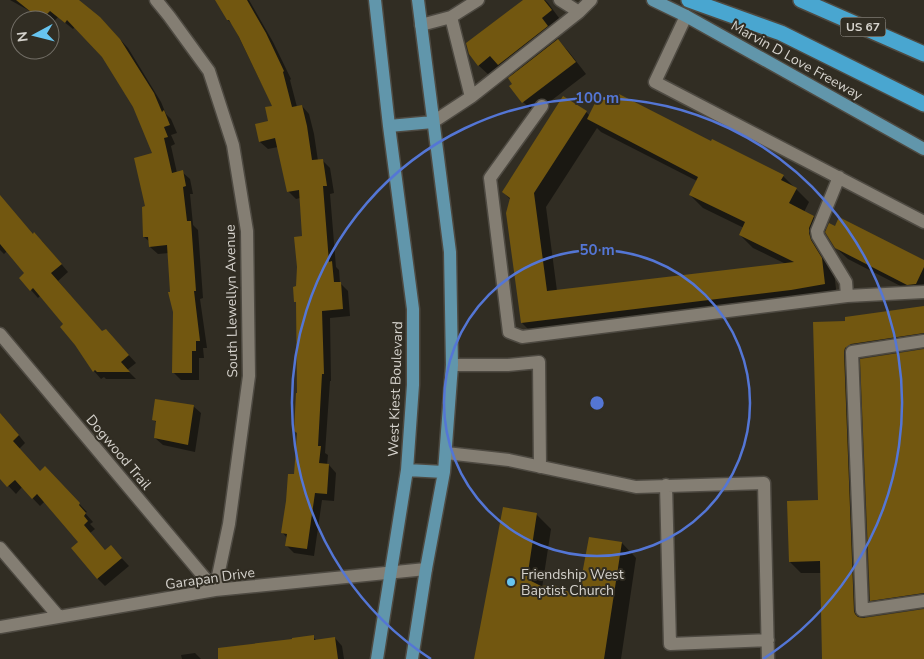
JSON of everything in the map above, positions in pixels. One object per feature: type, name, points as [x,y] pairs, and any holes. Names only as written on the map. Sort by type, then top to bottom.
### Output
[{"type":"highway","points":[[689,0],[781,33],[924,104]]},
{"type":"highway","name":"US 67","points":[[802,0],[924,54]]},
{"type":"main road","name":"West Kiest Boulevard","points":[[375,0],[413,309],[413,385],[408,470],[377,659]]},
{"type":"main road","points":[[412,659],[444,472],[452,365],[450,252],[418,0]]},
{"type":"main road","name":"Marvin D Love Freeway","points":[[653,0],[686,16],[924,149]]},
{"type":"main road","points":[[389,126],[433,122]]},
{"type":"main road","points":[[408,470],[444,472]]},
{"type":"street","name":"South Llewellyn Avenue","points":[[156,0],[209,71],[232,145],[247,231],[249,376],[229,524],[215,590]]},
{"type":"street","points":[[421,25],[451,18],[478,0]]},
{"type":"street","points":[[560,0],[579,12]]},
{"type":"street","points":[[433,122],[471,97],[579,12],[591,0]]},
{"type":"street","points":[[686,16],[656,82],[924,222]]},
{"type":"street","points":[[451,18],[471,97]]},
{"type":"street","points":[[542,106],[490,178],[509,332],[522,338],[847,296],[924,292]]},
{"type":"street","points":[[839,177],[817,231],[818,236],[846,282],[847,296]]},
{"type":"street","name":"Dogwood Trail","points":[[0,334],[215,590]]},
{"type":"street","points":[[924,341],[852,352],[862,610],[924,601]]},
{"type":"street","points":[[452,365],[508,365],[539,362],[540,467]]},
{"type":"street","points":[[446,453],[509,460],[636,487],[764,483],[768,659]]},
{"type":"street","points":[[666,486],[670,644],[768,640]]},
{"type":"street","points":[[0,548],[59,617]]},
{"type":"street","name":"Garapan Drive","points":[[0,627],[215,590],[426,569]]},
{"type":"building","points":[[16,0],[79,0],[100,17],[120,39],[154,93],[162,112],[164,110],[170,125],[164,127],[168,137],[164,138],[172,173],[183,170],[186,186],[183,187],[187,221],[191,221],[196,291],[194,291],[200,341],[196,341],[196,351],[192,351],[192,373],[172,373],[173,312],[168,292],[170,292],[167,245],[149,247],[148,237],[143,237],[142,207],[145,206],[134,158],[152,153],[133,107],[102,57],[67,20],[65,23],[60,19],[60,10],[28,10]]},
{"type":"building","points":[[215,0],[247,0],[266,33],[284,71],[292,107],[302,105],[312,160],[323,159],[327,186],[323,186],[329,262],[332,261],[334,282],[341,282],[343,309],[322,311],[324,374],[322,374],[318,446],[321,446],[319,463],[329,464],[327,494],[315,493],[307,549],[285,546],[287,534],[281,533],[288,474],[294,474],[297,433],[294,431],[297,393],[296,302],[294,302],[293,287],[296,286],[297,267],[294,237],[302,236],[299,190],[287,192],[275,138],[259,142],[255,124],[268,121],[265,107],[272,106],[239,37]]},
{"type":"building","points":[[523,0],[544,0],[552,10],[542,18],[548,26],[498,65],[490,56],[478,66],[469,54],[466,43]]},
{"type":"building","points":[[558,39],[576,62],[522,103],[509,86],[512,84],[508,78]]},
{"type":"building","points":[[619,94],[711,141],[712,139],[784,175],[781,180],[797,188],[789,203],[814,216],[809,233],[822,258],[825,284],[791,290],[521,323],[506,213],[510,198],[502,192],[563,96],[587,111],[534,193],[547,291],[794,262],[739,235],[745,222],[689,195],[698,177],[587,119],[599,95],[615,102]]},
{"type":"building","points":[[0,195],[33,234],[34,232],[62,264],[51,273],[102,331],[106,329],[129,355],[121,362],[130,372],[97,372],[95,370],[93,372],[60,327],[63,324],[33,288],[30,291],[19,278],[24,273],[0,244]]},
{"type":"building","points":[[839,217],[924,260],[924,267],[916,284],[907,285],[835,248],[825,232],[829,223],[835,226]]},
{"type":"building","points":[[924,306],[924,333],[851,344],[845,348],[844,352],[854,611],[858,617],[863,618],[924,609],[924,659],[822,659],[820,561],[789,562],[787,501],[818,500],[813,322],[845,321],[845,317]]},
{"type":"building","points":[[924,349],[924,593],[870,601],[860,359]]},
{"type":"building","points":[[155,399],[194,405],[188,445],[154,438],[156,421],[152,420]]},
{"type":"building","points":[[0,413],[19,435],[13,441],[40,471],[45,466],[80,503],[79,505],[86,513],[84,516],[88,521],[84,525],[105,550],[111,545],[122,558],[97,579],[71,548],[78,542],[37,494],[32,499],[15,480],[7,487],[0,479]]},
{"type":"building","name":"Friendship West Baptist Church","points":[[503,507],[537,513],[527,579],[541,586],[554,585],[578,596],[589,537],[622,542],[604,659],[474,659]]},
{"type":"building","points":[[314,635],[314,640],[335,637],[338,659],[218,659],[218,648]]},
{"type":"place","name":"Friendship West Baptist Church","points":[[511,582]]}]
